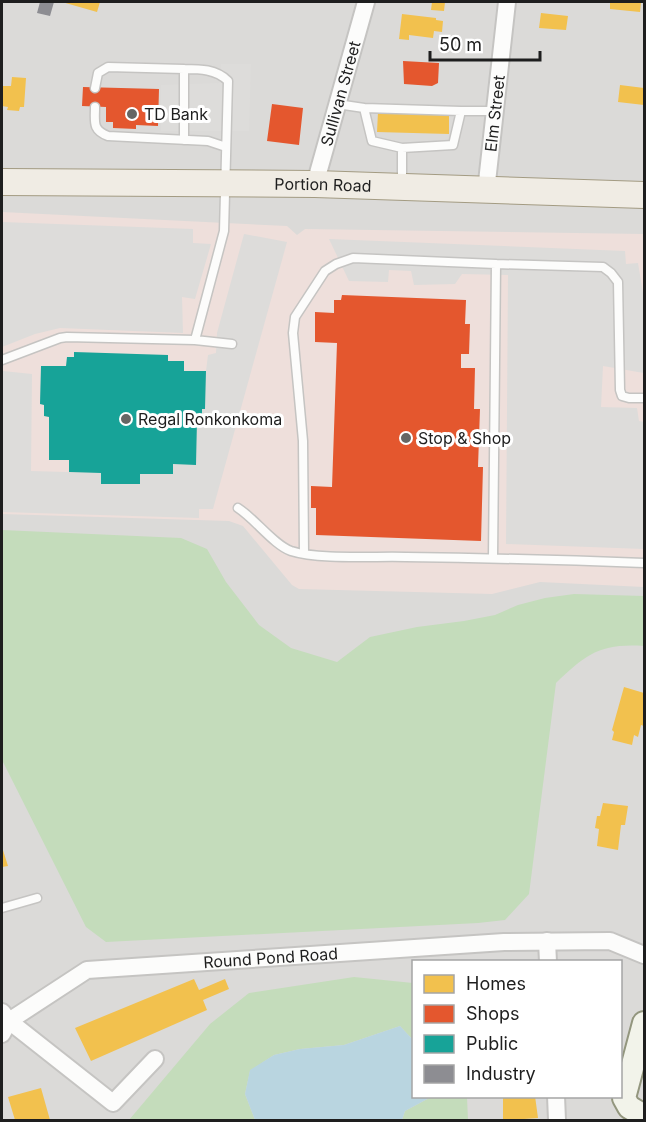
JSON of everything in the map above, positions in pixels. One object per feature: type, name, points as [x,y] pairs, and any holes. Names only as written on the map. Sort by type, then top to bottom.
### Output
[{"type":"main road","name":"Portion Road","points":[[2,182],[315,184],[645,195]]},
{"type":"street","name":"Sullivan Street","points":[[315,184],[366,2]]},
{"type":"street","name":"Elm Street","points":[[486,191],[507,2]]},
{"type":"street","points":[[548,941],[549,960]]},
{"type":"street","name":"Round Pond Road","points":[[155,1059],[113,1103],[4,1022],[87,970],[504,942],[610,941],[645,956]]},
{"type":"street","points":[[641,1117],[629,1107],[624,1098],[645,1023]]},
{"type":"street","points":[[556,1098],[557,1120]]},
{"type":"lane","points":[[95,88],[98,73],[108,67],[169,68],[214,72],[228,81],[224,231],[195,340]]},
{"type":"lane","points":[[184,69],[184,140]]},
{"type":"lane","points":[[337,104],[364,108],[495,111]]},
{"type":"lane","points":[[95,107],[95,126],[99,133],[108,136],[208,141],[226,147]]},
{"type":"lane","points":[[364,108],[372,141],[402,148],[453,146],[460,111]]},
{"type":"lane","points":[[402,148],[402,188]]},
{"type":"lane","points":[[304,553],[303,441],[293,333],[295,317],[301,307],[325,271],[336,264],[353,258],[603,267],[618,282],[620,390],[622,396],[645,398]]},
{"type":"lane","points":[[493,558],[496,264]]},
{"type":"lane","points":[[2,360],[60,338],[195,340],[232,344]]},
{"type":"lane","points":[[238,508],[280,544],[293,551],[304,553],[645,563]]},
{"type":"lane","points":[[2,908],[37,898]]},
{"type":"shaded area","points":[[2,2],[644,2],[644,1120],[2,1120]]},
{"type":"shaded area","points":[[221,64],[251,64],[249,131],[161,131],[161,85],[219,83]]},
{"type":"shaded area","points":[[2,212],[287,226],[297,235],[305,229],[644,234],[644,587],[540,582],[492,594],[299,589],[292,585],[243,526],[229,521],[2,514]]},
{"type":"shaded area","points":[[2,222],[193,229],[193,243],[211,244],[195,299],[182,297],[183,333],[60,328],[35,334],[2,347]]},
{"type":"shaded area","points":[[244,234],[287,242],[213,509],[199,509],[199,518],[2,512],[3,371],[32,374],[31,471],[101,473],[102,484],[140,484],[140,474],[172,474],[173,464],[196,465],[197,421],[202,421],[202,409],[205,409],[208,355],[216,353],[217,333]]},
{"type":"shaded area","points":[[329,239],[625,251],[626,264],[638,263],[644,299],[644,373],[603,366],[601,407],[637,408],[639,421],[644,422],[644,549],[506,544],[508,275],[462,274],[455,284],[414,285],[411,271],[389,270],[388,282],[349,281]]},
{"type":"green space","points":[[2,530],[181,538],[207,549],[226,582],[259,625],[291,648],[337,662],[370,637],[495,615],[518,605],[574,594],[644,596],[644,646],[616,646],[595,653],[576,665],[556,683],[529,894],[505,920],[106,942],[86,927],[2,760]]},
{"type":"green space","points":[[354,977],[412,983],[412,1039],[400,1026],[344,1045],[300,1049],[274,1055],[250,1071],[245,1094],[255,1120],[129,1120],[210,1024],[249,993]]},
{"type":"green space","points":[[429,1098],[467,1098],[468,1120],[402,1120],[405,1111]]},
{"type":"water","points":[[400,1026],[412,1039],[412,1098],[429,1098],[405,1111],[402,1120],[255,1120],[245,1094],[250,1070],[274,1055],[300,1049],[344,1045]]},
{"type":"building: Homes","points":[[62,2],[100,2],[97,12]]},
{"type":"building: Homes","points":[[432,2],[445,2],[444,11],[431,10]]},
{"type":"building: Homes","points":[[610,2],[641,2],[640,12],[610,9]]},
{"type":"building: Homes","points":[[541,13],[568,16],[566,30],[539,28]]},
{"type":"building: Homes","points":[[402,14],[443,21],[442,32],[434,31],[433,38],[409,35],[409,40],[399,39]]},
{"type":"building: Homes","points":[[12,77],[26,78],[24,107],[20,107],[19,111],[7,110],[8,107],[2,106],[2,86],[11,86]]},
{"type":"building: Homes","points":[[620,85],[644,88],[644,105],[618,102]]},
{"type":"building: Homes","points":[[378,112],[449,115],[449,134],[377,132]]},
{"type":"building: Homes","points":[[624,687],[644,693],[644,726],[641,725],[638,737],[634,735],[632,745],[612,740],[614,732],[612,730]]},
{"type":"building: Homes","points":[[603,803],[628,806],[625,825],[621,825],[618,850],[597,846],[599,829],[595,828]]},
{"type":"building: Homes","points":[[2,847],[8,866],[2,867]]},
{"type":"building: Homes","points":[[194,979],[199,990],[225,979],[229,989],[203,1000],[207,1010],[91,1061],[75,1028]]},
{"type":"building: Homes","points":[[41,1088],[50,1120],[15,1120],[8,1097]]},
{"type":"building: Homes","points":[[503,1098],[535,1098],[538,1118],[503,1120]]},
{"type":"building: Shops","points":[[403,61],[439,63],[438,83],[432,86],[404,84]]},
{"type":"building: Shops","name":"TD Bank","points":[[83,87],[159,89],[158,126],[136,125],[136,129],[113,128],[113,122],[106,122],[106,107],[82,106]]},
{"type":"building: Shops","points":[[272,104],[303,108],[299,145],[267,141]]},
{"type":"building: Shops","name":"Stop & Shop","points":[[342,295],[466,300],[465,324],[470,324],[469,354],[461,354],[461,368],[475,368],[474,409],[480,409],[478,467],[483,467],[481,541],[316,535],[316,508],[311,508],[311,486],[332,487],[337,343],[315,342],[315,312],[334,313],[334,300],[341,300]]},
{"type":"building: Public","name":"Regal Ronkonkoma","points":[[74,352],[168,355],[168,361],[184,361],[184,371],[206,371],[205,409],[202,409],[202,421],[197,421],[196,465],[173,464],[173,474],[140,474],[140,484],[101,484],[101,473],[69,472],[69,460],[49,460],[49,417],[44,416],[44,405],[40,404],[41,366],[66,366],[67,357],[74,357]]},
{"type":"building: Industry","points":[[40,2],[54,2],[50,16],[37,13]]},
{"type":"place","name":"TD Bank","points":[[132,114]]},
{"type":"place","name":"Regal Ronkonkoma","points":[[126,419]]},
{"type":"place","name":"Stop & Shop","points":[[406,438]]}]
